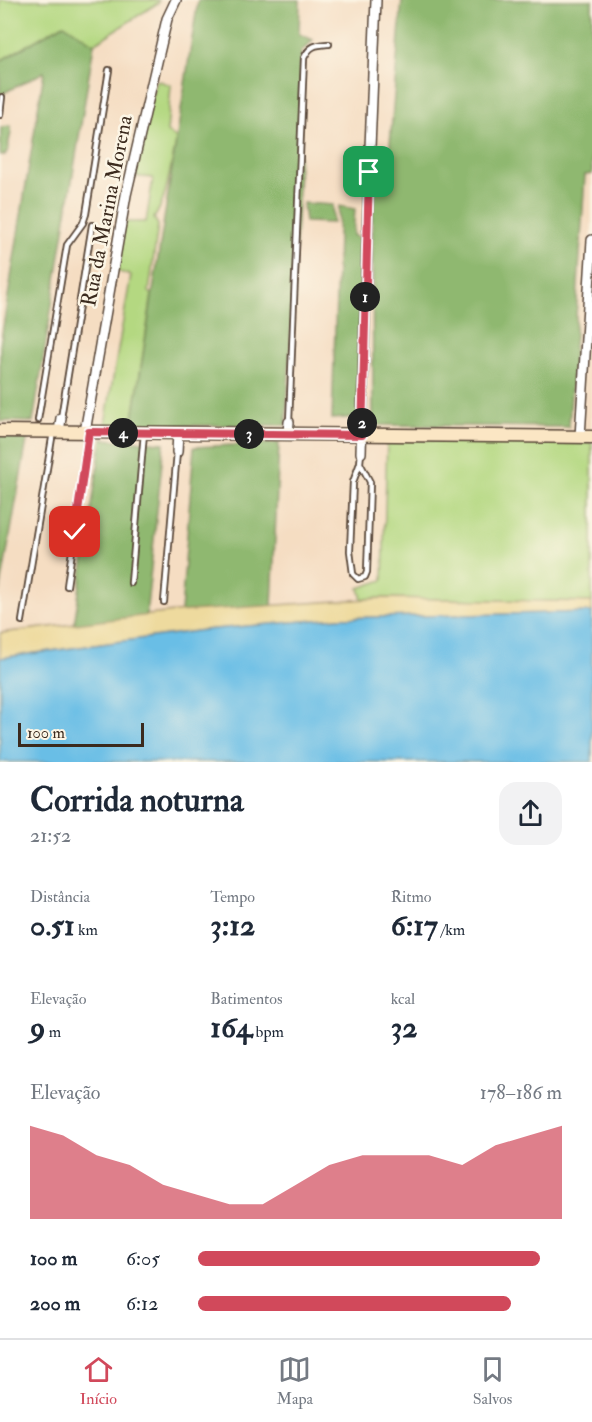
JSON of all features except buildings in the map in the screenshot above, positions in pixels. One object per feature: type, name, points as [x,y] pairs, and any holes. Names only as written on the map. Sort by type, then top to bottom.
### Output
[{"type":"main road","points":[[0,431],[37,426],[56,432],[144,433],[288,428],[362,435],[586,437]]},
{"type":"street","name":"Rua da Marina Morena","points":[[87,432],[132,167],[167,19],[176,0]]},
{"type":"street","points":[[360,458],[376,0]]},
{"type":"street","points":[[586,437],[592,240]]},
{"type":"street","points":[[56,432],[61,418]]},
{"type":"street","points":[[177,452],[178,433]]},
{"type":"lane","points":[[288,428],[304,58],[308,49],[315,45],[329,44]]},
{"type":"lane","points":[[37,426],[67,245],[83,223],[86,214],[109,70]]},
{"type":"lane","points":[[0,115],[2,97]]},
{"type":"lane","points":[[61,418],[92,225]]},
{"type":"lane","points":[[22,621],[56,432]]},
{"type":"lane","points":[[67,586],[87,432]]},
{"type":"lane","points":[[132,583],[144,433]]},
{"type":"lane","points":[[164,602],[177,452]]},
{"type":"lane","points":[[360,458],[370,482],[367,572],[365,577],[358,579],[353,574],[350,551],[353,482],[360,458]]},
{"type":"green space","points":[[0,0],[159,0],[158,3],[94,44],[64,24],[0,61]]},
{"type":"green space","points":[[198,0],[300,0],[299,34],[313,40],[301,52],[298,202],[286,425],[132,426]]},
{"type":"green space","points":[[402,0],[592,0],[592,174],[585,175],[569,427],[373,425],[372,155],[389,156]]},
{"type":"green space","points":[[64,24],[94,44],[33,422],[0,421],[0,346],[44,72],[0,95],[0,61]]},
{"type":"green space","points":[[156,80],[171,85],[167,132],[177,139],[165,191],[154,218],[158,225],[149,292],[152,294],[132,426],[105,424],[131,275],[115,271],[124,222],[146,222],[153,178],[132,176]]},
{"type":"green space","points":[[11,126],[9,148],[5,155],[0,155],[1,127]]},
{"type":"green space","points":[[303,203],[333,205],[333,223],[305,222]]},
{"type":"green space","points":[[339,206],[355,209],[353,235],[362,240],[358,417],[332,419]]},
{"type":"green space","points":[[28,434],[27,440],[0,592],[0,435]]},
{"type":"green space","points":[[102,439],[164,443],[146,616],[74,625]]},
{"type":"green space","points":[[387,439],[592,443],[592,602],[362,599],[359,588],[383,580]]},
{"type":"green space","points":[[279,443],[272,606],[181,612],[194,447]]},
{"type":"sand","points":[[382,598],[592,602],[592,612],[338,618],[204,630],[0,658],[0,633],[174,612]]},
{"type":"water","points":[[592,612],[592,762],[0,762],[0,658],[204,630],[338,618]]},
{"type":"route","points":[[75,532],[89,432],[362,435],[369,172]]}]
